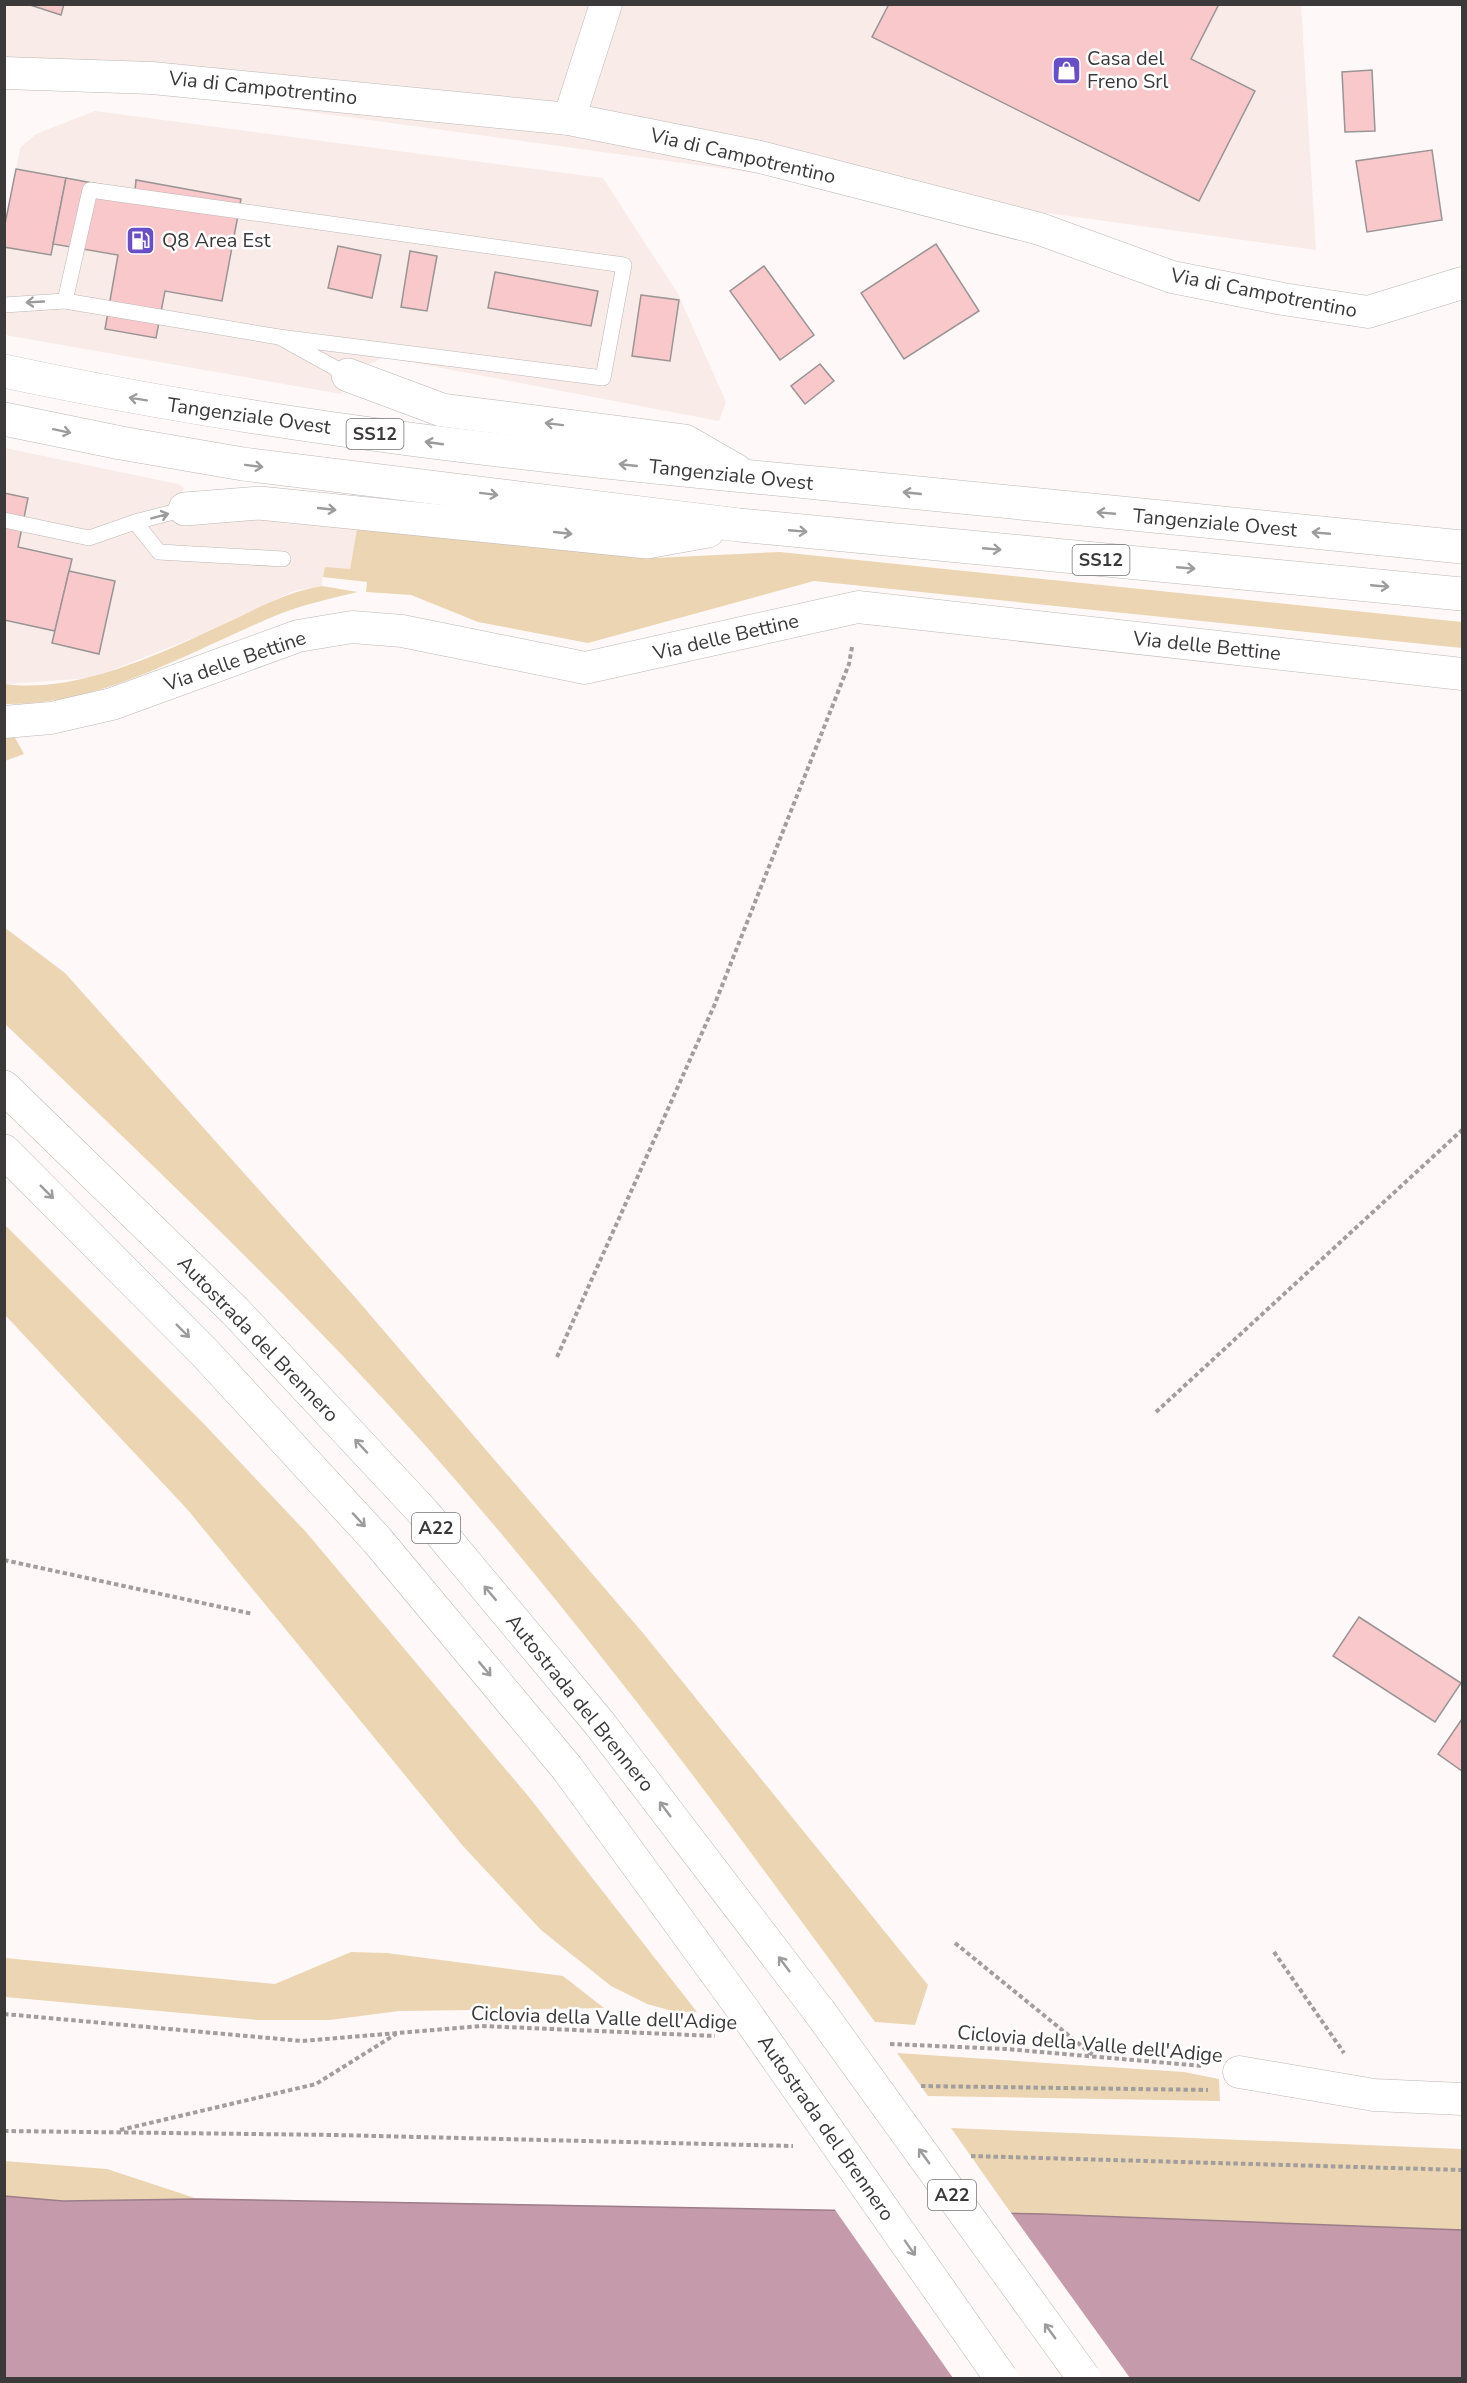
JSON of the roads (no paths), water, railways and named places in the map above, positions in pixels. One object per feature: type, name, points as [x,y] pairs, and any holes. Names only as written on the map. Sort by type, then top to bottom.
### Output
[{"type":"highway","name":"Tangenziale Ovest","points":[[4,371],[128,397],[437,444],[749,478],[1462,547]]},
{"type":"highway","points":[[348,375],[442,410],[685,441],[749,478]]},
{"type":"highway","name":"SS12","points":[[4,419],[121,443],[243,464],[739,525],[1462,594]]},
{"type":"highway","points":[[185,509],[260,503],[647,542],[739,525]]},
{"type":"highway","name":"Autostrada del Brennero","points":[[4,1087],[235,1311],[423,1512],[600,1724],[819,2011],[1084,2379]]},
{"type":"highway","name":"Autostrada del Brennero","points":[[4,1151],[205,1353],[377,1540],[567,1768],[744,2011],[1001,2379]]},
{"type":"street","points":[[569,119],[606,4]]},
{"type":"street","name":"Via di Campotrentino","points":[[4,73],[152,78],[569,119],[760,157],[1040,228],[1172,278],[1368,312],[1462,283]]},
{"type":"street","name":"Via delle Bettine","points":[[4,722],[51,718],[112,704],[298,636],[352,627],[402,631],[585,668],[858,607],[1462,674]]},
{"type":"street","points":[[1229,2081],[1374,2095],[1462,2099]]},
{"type":"lane","points":[[4,305],[65,301],[279,337],[603,378],[624,265],[90,190],[65,301]]},
{"type":"lane","points":[[279,337],[348,375]]},
{"type":"lane","points":[[4,520],[89,538],[135,522],[185,509]]},
{"type":"lane","points":[[135,522],[159,552],[283,558]]},
{"type":"place","name":"Casa del Freno Srl","points":[[1066,70]]},
{"type":"place","name":"Q8 Area Est","points":[[141,240]]}]
